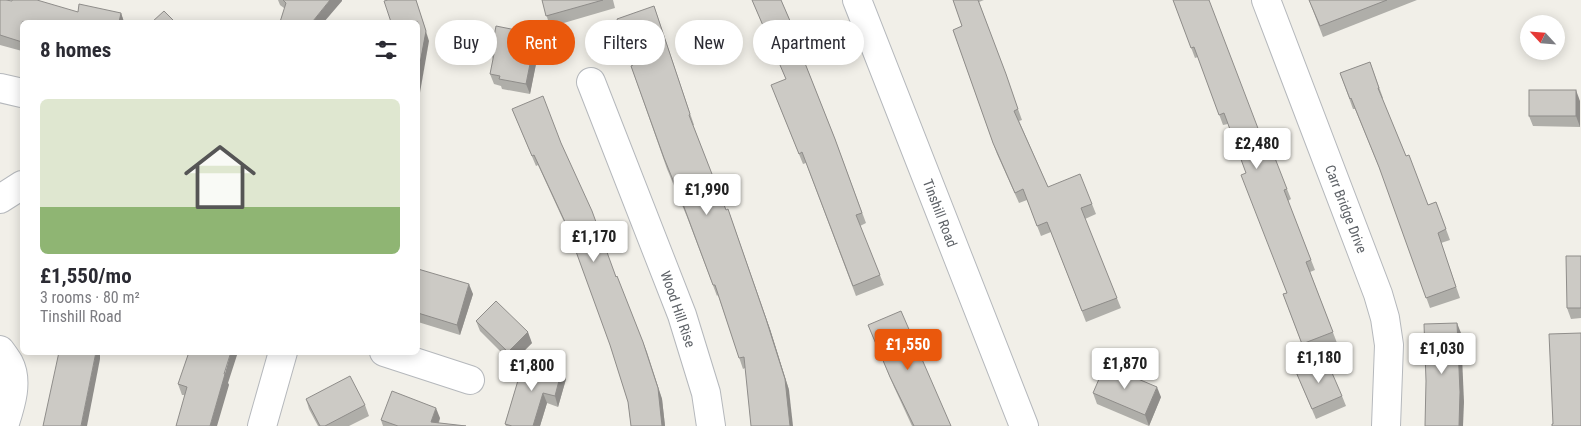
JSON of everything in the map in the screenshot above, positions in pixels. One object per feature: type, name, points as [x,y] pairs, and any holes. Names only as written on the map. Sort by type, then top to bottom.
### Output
[{"type":"street","name":"Tinshill Road","points":[[857,0],[1024,426]]},
{"type":"street","name":"Carr Bridge Drive","points":[[1266,0],[1378,294],[1385,318],[1389,345],[1386,426]]},
{"type":"street","name":"Wood Hill Rise","points":[[592,82],[682,315],[706,393],[712,426]]},
{"type":"street","points":[[0,88],[20,93]]},
{"type":"street","points":[[0,199],[20,186]]},
{"type":"street","points":[[0,350],[10,365],[13,383],[11,403],[4,426]]},
{"type":"street","points":[[262,426],[283,355]]},
{"type":"street","points":[[393,355],[470,380]]},
{"type":"building","points":[[0,0],[37,0],[78,12],[79,4],[121,13],[119,20],[20,20],[20,41],[0,35]]},
{"type":"building","points":[[283,0],[330,0],[314,20],[281,20],[286,3]]},
{"type":"building","points":[[416,0],[426,31],[420,63],[420,20],[390,20],[384,1]]},
{"type":"building","points":[[542,0],[603,0],[546,16]]},
{"type":"building","points":[[752,0],[781,0],[790,20],[761,20]]},
{"type":"building","points":[[953,0],[978,0],[1018,109],[1014,111],[1048,187],[1080,174],[1092,204],[1081,208],[1117,298],[1082,311],[1047,222],[1037,226],[1023,189],[1015,193],[993,143],[953,30],[962,26]]},
{"type":"building","points":[[1173,0],[1209,0],[1259,131],[1264,130],[1287,189],[1284,190],[1311,260],[1306,262],[1333,332],[1302,344],[1283,294],[1287,293],[1241,175],[1246,173],[1224,113],[1219,115],[1194,47],[1191,48]]},
{"type":"building","points":[[1309,0],[1387,0],[1320,26]]},
{"type":"building","points":[[654,6],[659,20],[617,20]]},
{"type":"building","points":[[164,11],[173,20],[154,20]]},
{"type":"building","points":[[497,26],[507,28],[507,65],[530,65],[526,84],[499,79],[500,76],[490,74],[492,65],[497,65]]},
{"type":"building","points":[[665,39],[689,115],[726,210],[728,209],[766,319],[785,379],[790,426],[751,426],[744,357],[739,358],[715,285],[713,285],[664,158],[631,66],[665,65]]},
{"type":"building","points":[[1370,62],[1378,88],[1406,156],[1409,155],[1428,205],[1436,202],[1446,229],[1438,233],[1456,287],[1426,298],[1379,167],[1340,73]]},
{"type":"building","points":[[780,65],[806,65],[862,213],[856,215],[880,275],[853,286],[802,152],[799,154],[771,85],[786,79]]},
{"type":"building","points":[[1529,90],[1576,90],[1576,116],[1529,116]]},
{"type":"building","points":[[543,96],[561,143],[592,211],[616,277],[643,342],[658,388],[662,426],[631,426],[628,402],[610,345],[566,224],[534,155],[532,156],[512,109]]},
{"type":"building","points":[[1566,256],[1581,256],[1581,308],[1567,308]]},
{"type":"building","points":[[420,270],[469,284],[457,325],[420,314]]},
{"type":"building","points":[[496,301],[528,332],[508,352],[476,321]]},
{"type":"building","points":[[901,311],[951,426],[914,426],[890,377],[868,325]]},
{"type":"building","points":[[1457,323],[1460,392],[1459,426],[1425,426],[1424,324]]},
{"type":"building","points":[[1581,333],[1581,426],[1552,426],[1549,334]]},
{"type":"building","points":[[58,355],[95,355],[81,426],[43,426]]},
{"type":"building","points":[[188,355],[230,355],[210,426],[176,426],[187,387],[178,384]]},
{"type":"building","points":[[525,357],[562,369],[555,396],[543,393],[533,426],[512,426],[505,424]]},
{"type":"building","points":[[1326,359],[1342,396],[1312,409],[1296,372]]},
{"type":"building","points":[[1105,365],[1157,387],[1145,415],[1093,393]]},
{"type":"building","points":[[350,376],[365,405],[325,426],[320,426],[306,399]]},
{"type":"building","points":[[392,391],[436,408],[431,422],[466,426],[398,426],[381,420]]}]
